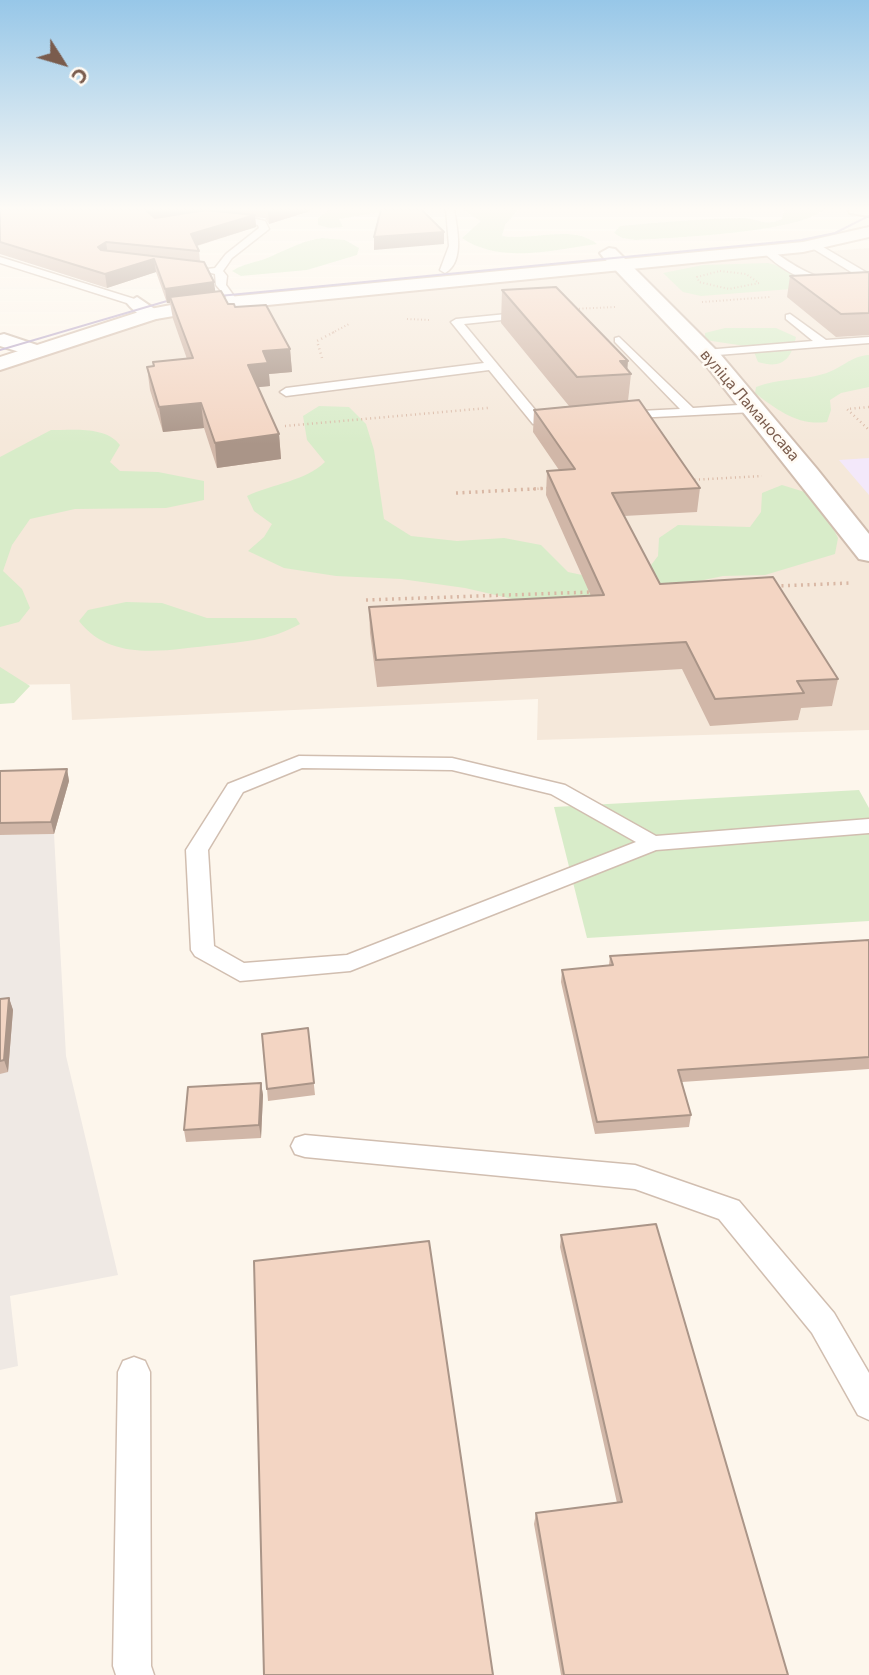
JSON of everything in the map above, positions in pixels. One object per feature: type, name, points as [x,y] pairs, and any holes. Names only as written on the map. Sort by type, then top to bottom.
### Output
[{"type":"main road","points":[[79,318],[308,287]]},
{"type":"main road","points":[[230,297],[330,287]]},
{"type":"main road","name":"вуліца Ламаносава","points":[[645,287],[754,408],[869,553]]},
{"type":"main road","points":[[0,364],[33,342],[145,308]]},
{"type":"main road","points":[[1,340],[33,342]]},
{"type":"lane","points":[[82,287],[145,308]]},
{"type":"lane","points":[[225,287],[230,297]]},
{"type":"lane","points":[[517,316],[456,322],[538,421],[580,419]]},
{"type":"lane","points":[[790,317],[824,344]]},
{"type":"lane","points":[[619,340],[690,412]]},
{"type":"lane","points":[[705,353],[869,340]]},
{"type":"lane","points":[[789,346],[805,362]]},
{"type":"lane","points":[[286,392],[491,366]]},
{"type":"lane","points":[[607,417],[754,408]]},
{"type":"lane","points":[[653,843],[558,789],[452,764],[299,762],[235,788],[197,850],[202,950],[240,972],[350,963],[653,843],[867,830]]},
{"type":"lane","points":[[305,1146],[635,1177],[729,1210],[823,1322],[869,1404]]},
{"type":"lane","points":[[135,1371],[132,1666],[135,1675]]},
{"type":"path","points":[[663,304],[773,297]]},
{"type":"path","points":[[561,309],[625,307]]},
{"type":"path","points":[[330,387],[317,341],[353,322]]},
{"type":"path","points":[[285,426],[524,404]]},
{"type":"path","points":[[869,407],[847,408],[869,430]]},
{"type":"path","points":[[863,424],[869,423]]},
{"type":"path","points":[[677,481],[808,474]]},
{"type":"path","points":[[456,493],[552,488]]},
{"type":"path","points":[[770,586],[858,582]]},
{"type":"path","points":[[366,600],[603,592]]},
{"type":"shaded area","points":[[431,287],[869,287],[869,730],[537,740],[538,699],[72,720],[70,684],[0,685],[0,368],[162,315]]},
{"type":"shaded area","points":[[869,458],[869,495],[839,460]]},
{"type":"shaded area","points":[[54,834],[66,1056],[118,1275],[10,1296],[18,1366],[0,1370],[0,835]]},
{"type":"green space","points":[[678,287],[804,288],[701,296],[683,292]]},
{"type":"green space","points":[[725,328],[776,328],[796,337],[791,352],[784,361],[766,364],[758,362],[752,347],[705,340],[705,333]]},
{"type":"green space","points":[[869,355],[869,387],[841,393],[830,400],[831,410],[827,422],[797,419],[780,411],[755,393],[756,387],[764,384],[823,374],[856,358]]},
{"type":"green space","points":[[319,406],[349,407],[366,424],[374,450],[384,519],[411,536],[457,541],[504,538],[541,545],[568,572],[601,579],[648,569],[658,556],[659,538],[678,525],[750,527],[761,512],[762,493],[782,485],[808,493],[824,510],[838,538],[835,554],[765,575],[723,576],[589,604],[526,602],[465,588],[401,579],[336,576],[284,568],[248,551],[264,537],[272,524],[254,511],[247,496],[308,474],[325,462],[307,440],[303,416]]},
{"type":"green space","points":[[51,430],[88,430],[106,435],[120,445],[110,462],[120,471],[158,472],[204,481],[204,500],[166,508],[75,509],[30,519],[12,545],[3,571],[22,589],[30,608],[19,622],[0,627],[0,457]]},
{"type":"green space","points":[[126,602],[162,603],[207,618],[296,618],[300,624],[269,637],[249,641],[143,651],[108,643],[92,635],[79,621],[88,610]]},
{"type":"green space","points":[[0,667],[30,686],[14,703],[0,704]]},
{"type":"green space","points":[[859,790],[869,808],[869,921],[587,938],[554,807]]},
{"type":"building","points":[[556,287],[628,361],[620,361],[631,374],[577,377],[502,290]]},
{"type":"building","points":[[805,287],[869,287],[869,313],[841,314]]},
{"type":"building","points":[[221,291],[228,304],[234,304],[235,307],[266,305],[290,349],[263,351],[268,363],[248,365],[279,434],[215,443],[201,403],[159,407],[147,367],[154,366],[153,362],[193,358],[170,297]]},
{"type":"building","points":[[639,400],[700,488],[612,493],[660,584],[773,577],[838,679],[797,681],[804,693],[715,699],[686,642],[376,660],[369,607],[604,595],[547,471],[575,469],[534,410]]},
{"type":"building","points":[[67,769],[51,822],[0,823],[0,771]]},
{"type":"building","points":[[869,940],[869,1057],[678,1070],[691,1115],[597,1122],[562,970],[613,965],[610,956]]},
{"type":"building","points":[[9,998],[4,1060],[0,1061],[0,999]]},
{"type":"building","points":[[308,1028],[314,1083],[267,1089],[262,1034]]},
{"type":"building","points":[[261,1083],[259,1125],[184,1130],[188,1087]]},
{"type":"building","points":[[656,1224],[788,1675],[564,1675],[536,1513],[622,1502],[561,1235]]},
{"type":"building","points":[[429,1241],[493,1675],[264,1675],[254,1261]]},
{"type":"tram line","points":[[0,350],[167,301],[311,287]]}]
